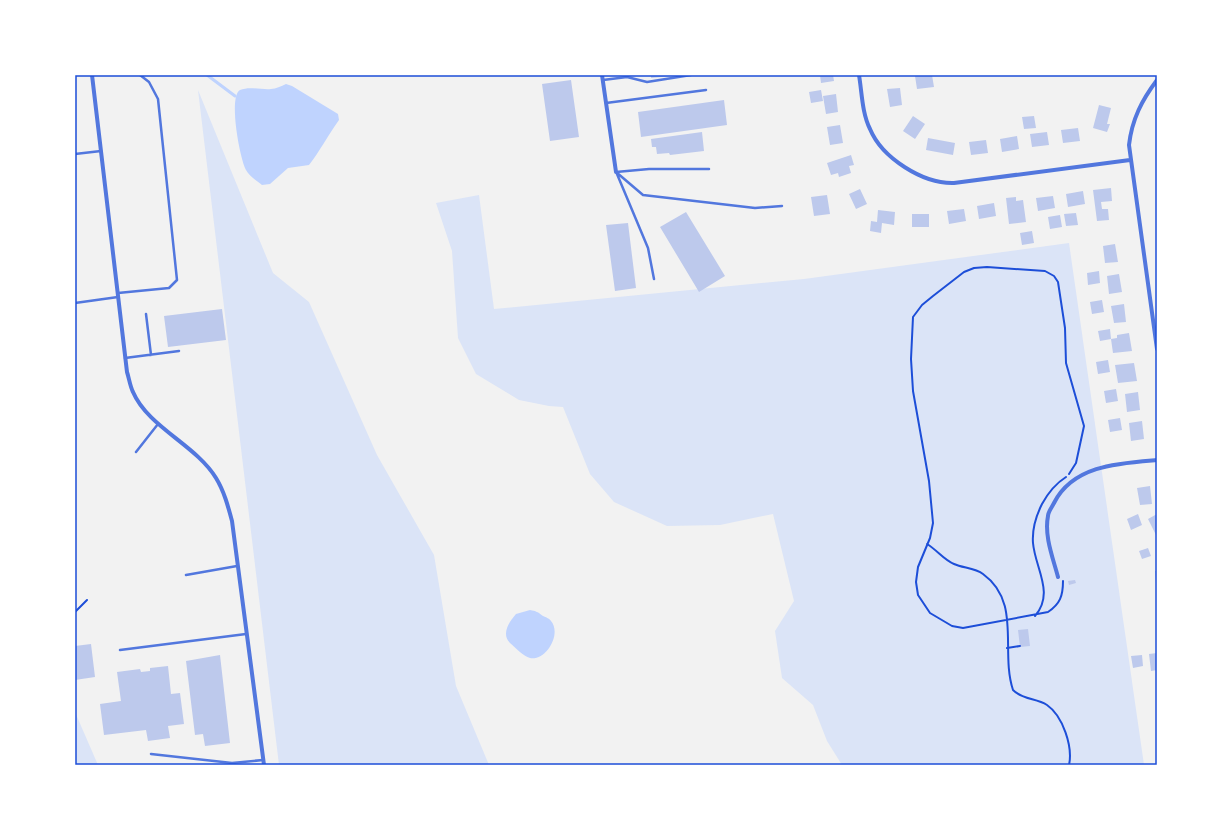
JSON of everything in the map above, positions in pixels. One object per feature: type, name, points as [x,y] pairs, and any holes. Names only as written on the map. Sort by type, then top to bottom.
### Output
[{"type":"street","points":[[92,75],[127,372],[133,393],[158,423],[198,456],[216,478],[226,499],[232,521],[264,765]]},
{"type":"street","points":[[602,75],[616,172]]},
{"type":"street","points":[[859,75],[866,121],[874,137],[890,154],[910,171],[935,182],[954,183],[1130,160]]},
{"type":"street","points":[[1157,80],[1143,99],[1133,124],[1129,145],[1157,349]]},
{"type":"street","points":[[1058,577],[1047,534],[1048,515],[1060,491],[1081,475],[1102,466],[1157,460]]},
{"type":"lane","points":[[75,303],[169,288],[177,280],[158,99],[149,82],[140,75]]},
{"type":"lane","points":[[603,80],[627,77],[647,82],[691,75]]},
{"type":"lane","points":[[606,103],[706,90]]},
{"type":"lane","points":[[75,154],[101,151]]},
{"type":"lane","points":[[616,172],[648,169],[709,169]]},
{"type":"lane","points":[[616,172],[643,195],[755,208],[782,206]]},
{"type":"lane","points":[[616,172],[648,248],[654,280]]},
{"type":"lane","points":[[146,314],[151,355]]},
{"type":"lane","points":[[125,358],[180,351]]},
{"type":"lane","points":[[136,452],[158,423]]},
{"type":"lane","points":[[186,574],[237,566]]},
{"type":"lane","points":[[120,650],[246,634]]},
{"type":"lane","points":[[151,754],[232,763],[263,760]]},
{"type":"path","points":[[1058,577],[1063,581],[1063,593],[1058,606],[1048,612],[963,628],[952,626],[930,613],[918,595],[916,582],[918,567],[928,544],[933,523],[933,505],[913,391],[911,359],[913,317],[922,305],[964,272],[981,266],[1045,271],[1056,278],[1060,287],[1065,328],[1066,363],[1084,426],[1078,454]]},
{"type":"path","points":[[928,544],[949,562],[984,574],[1002,597],[1005,603],[1008,620],[1007,648],[1009,676],[1013,690],[1024,698],[1048,705],[1057,716],[1068,745],[1069,765]]},
{"type":"path","points":[[75,612],[87,600]]},
{"type":"path","points":[[1007,648],[1020,646]]},
{"type":"shaded area","points":[[198,90],[273,273],[309,302],[377,455],[434,555],[456,686],[489,765],[279,765]]},
{"type":"shaded area","points":[[479,195],[494,309],[804,279],[1069,243],[1144,765],[842,765],[827,741],[813,705],[782,678],[775,631],[794,601],[773,514],[720,525],[667,526],[614,502],[590,474],[563,407],[549,406],[519,400],[476,374],[458,338],[452,251],[436,203]]},
{"type":"shaded area","points":[[75,712],[98,765],[75,765]]},
{"type":"water","points":[[286,84],[292,86],[338,114],[339,120],[309,165],[288,168],[270,184],[262,185],[246,170],[241,154],[235,115],[237,95],[240,90],[244,89],[273,89]]},
{"type":"water","points":[[530,610],[549,619],[554,626],[555,633],[551,646],[542,655],[536,658],[530,658],[522,654],[510,643],[506,636],[507,628],[516,614]]},
{"type":"building","points":[[651,75],[672,75],[672,76],[651,78]]},
{"type":"building","points":[[820,75],[833,75],[834,81],[821,83]]},
{"type":"building","points":[[932,75],[934,87],[917,89],[915,76]]},
{"type":"building","points":[[571,80],[579,137],[550,141],[542,84]]},
{"type":"building","points":[[900,88],[902,105],[890,107],[887,89]]},
{"type":"building","points":[[821,90],[823,101],[811,103],[809,92]]},
{"type":"building","points":[[836,94],[838,112],[826,114],[823,96]]},
{"type":"building","points":[[724,100],[727,125],[641,137],[638,112]]},
{"type":"building","points":[[1099,105],[1111,108],[1107,124],[1110,124],[1107,132],[1093,128]]},
{"type":"building","points":[[913,116],[925,124],[915,139],[903,131]]},
{"type":"building","points":[[1034,116],[1036,128],[1024,129],[1022,117]]},
{"type":"building","points":[[840,125],[843,143],[830,145],[827,127]]},
{"type":"building","points":[[1078,128],[1080,141],[1063,143],[1061,130]]},
{"type":"building","points":[[702,132],[704,151],[670,155],[669,153],[657,154],[656,147],[652,147],[651,139]]},
{"type":"building","points":[[1047,132],[1049,145],[1032,147],[1030,134]]},
{"type":"building","points":[[1017,136],[1019,149],[1002,152],[1000,139]]},
{"type":"building","points":[[928,138],[955,143],[953,155],[926,150]]},
{"type":"building","points":[[986,140],[988,153],[971,155],[969,142]]},
{"type":"building","points":[[851,155],[854,165],[849,166],[851,173],[839,177],[838,173],[831,175],[827,163]]},
{"type":"building","points":[[1111,188],[1112,201],[1101,202],[1102,209],[1108,209],[1109,220],[1097,221],[1093,190]]},
{"type":"building","points":[[860,189],[867,204],[856,209],[849,194]]},
{"type":"building","points":[[1083,191],[1085,204],[1068,207],[1066,194]]},
{"type":"building","points":[[827,195],[830,214],[814,216],[811,197]]},
{"type":"building","points":[[1053,196],[1055,208],[1038,211],[1036,198]]},
{"type":"building","points":[[1016,197],[1016,201],[1023,200],[1026,222],[1009,224],[1006,198]]},
{"type":"building","points":[[994,203],[996,216],[979,219],[977,206]]},
{"type":"building","points":[[964,209],[966,221],[949,224],[947,211]]},
{"type":"building","points":[[878,210],[895,212],[894,225],[882,223],[881,233],[870,231],[871,221],[877,222]]},
{"type":"building","points":[[686,212],[725,276],[699,292],[660,227]]},
{"type":"building","points":[[1076,213],[1078,225],[1066,226],[1064,214]]},
{"type":"building","points":[[912,214],[929,214],[929,227],[912,227]]},
{"type":"building","points":[[1060,215],[1062,227],[1050,229],[1048,217]]},
{"type":"building","points":[[628,223],[636,288],[615,291],[606,225]]},
{"type":"building","points":[[1032,231],[1034,243],[1022,245],[1020,233]]},
{"type":"building","points":[[1115,244],[1118,262],[1105,263],[1103,246]]},
{"type":"building","points":[[1099,271],[1100,283],[1088,285],[1087,273]]},
{"type":"building","points":[[1119,274],[1122,292],[1109,294],[1107,276]]},
{"type":"building","points":[[1102,300],[1104,312],[1092,314],[1090,302]]},
{"type":"building","points":[[1124,304],[1126,322],[1114,323],[1111,306]]},
{"type":"building","points":[[222,309],[226,340],[168,347],[164,316]]},
{"type":"building","points":[[1110,329],[1111,339],[1100,341],[1098,331]]},
{"type":"building","points":[[1129,333],[1132,351],[1113,353],[1111,339],[1117,338],[1117,335]]},
{"type":"building","points":[[1108,360],[1110,372],[1098,374],[1096,362]]},
{"type":"building","points":[[1134,363],[1137,381],[1118,383],[1115,365]]},
{"type":"building","points":[[1116,389],[1118,401],[1106,403],[1104,391]]},
{"type":"building","points":[[1138,392],[1140,410],[1127,412],[1125,394]]},
{"type":"building","points":[[1120,418],[1122,430],[1110,432],[1108,420]]},
{"type":"building","points":[[1142,421],[1144,439],[1131,441],[1129,423]]},
{"type":"building","points":[[1150,486],[1152,504],[1140,505],[1137,488]]},
{"type":"building","points":[[1138,514],[1142,525],[1131,530],[1127,519]]},
{"type":"building","points":[[1157,514],[1157,534],[1156,535],[1148,519]]},
{"type":"building","points":[[1148,548],[1151,556],[1142,559],[1139,551]]},
{"type":"building","points":[[1155,571],[1157,571],[1157,583],[1156,583]]},
{"type":"building","points":[[1075,580],[1076,583],[1069,585],[1068,581]]},
{"type":"building","points":[[1028,629],[1030,646],[1020,647],[1018,630]]},
{"type":"building","points":[[91,644],[95,677],[75,680],[75,646]]},
{"type":"building","points":[[1157,653],[1157,670],[1151,671],[1149,654]]},
{"type":"building","points":[[220,655],[230,743],[205,746],[203,734],[195,735],[186,661]]},
{"type":"building","points":[[1142,655],[1143,666],[1133,668],[1131,656]]},
{"type":"building","points":[[168,666],[171,694],[180,693],[184,724],[168,726],[170,738],[148,741],[146,730],[104,735],[100,704],[121,701],[117,672],[140,669],[141,672],[150,671],[150,668]]},
{"type":"waterway","points":[[207,75],[235,96]]}]
